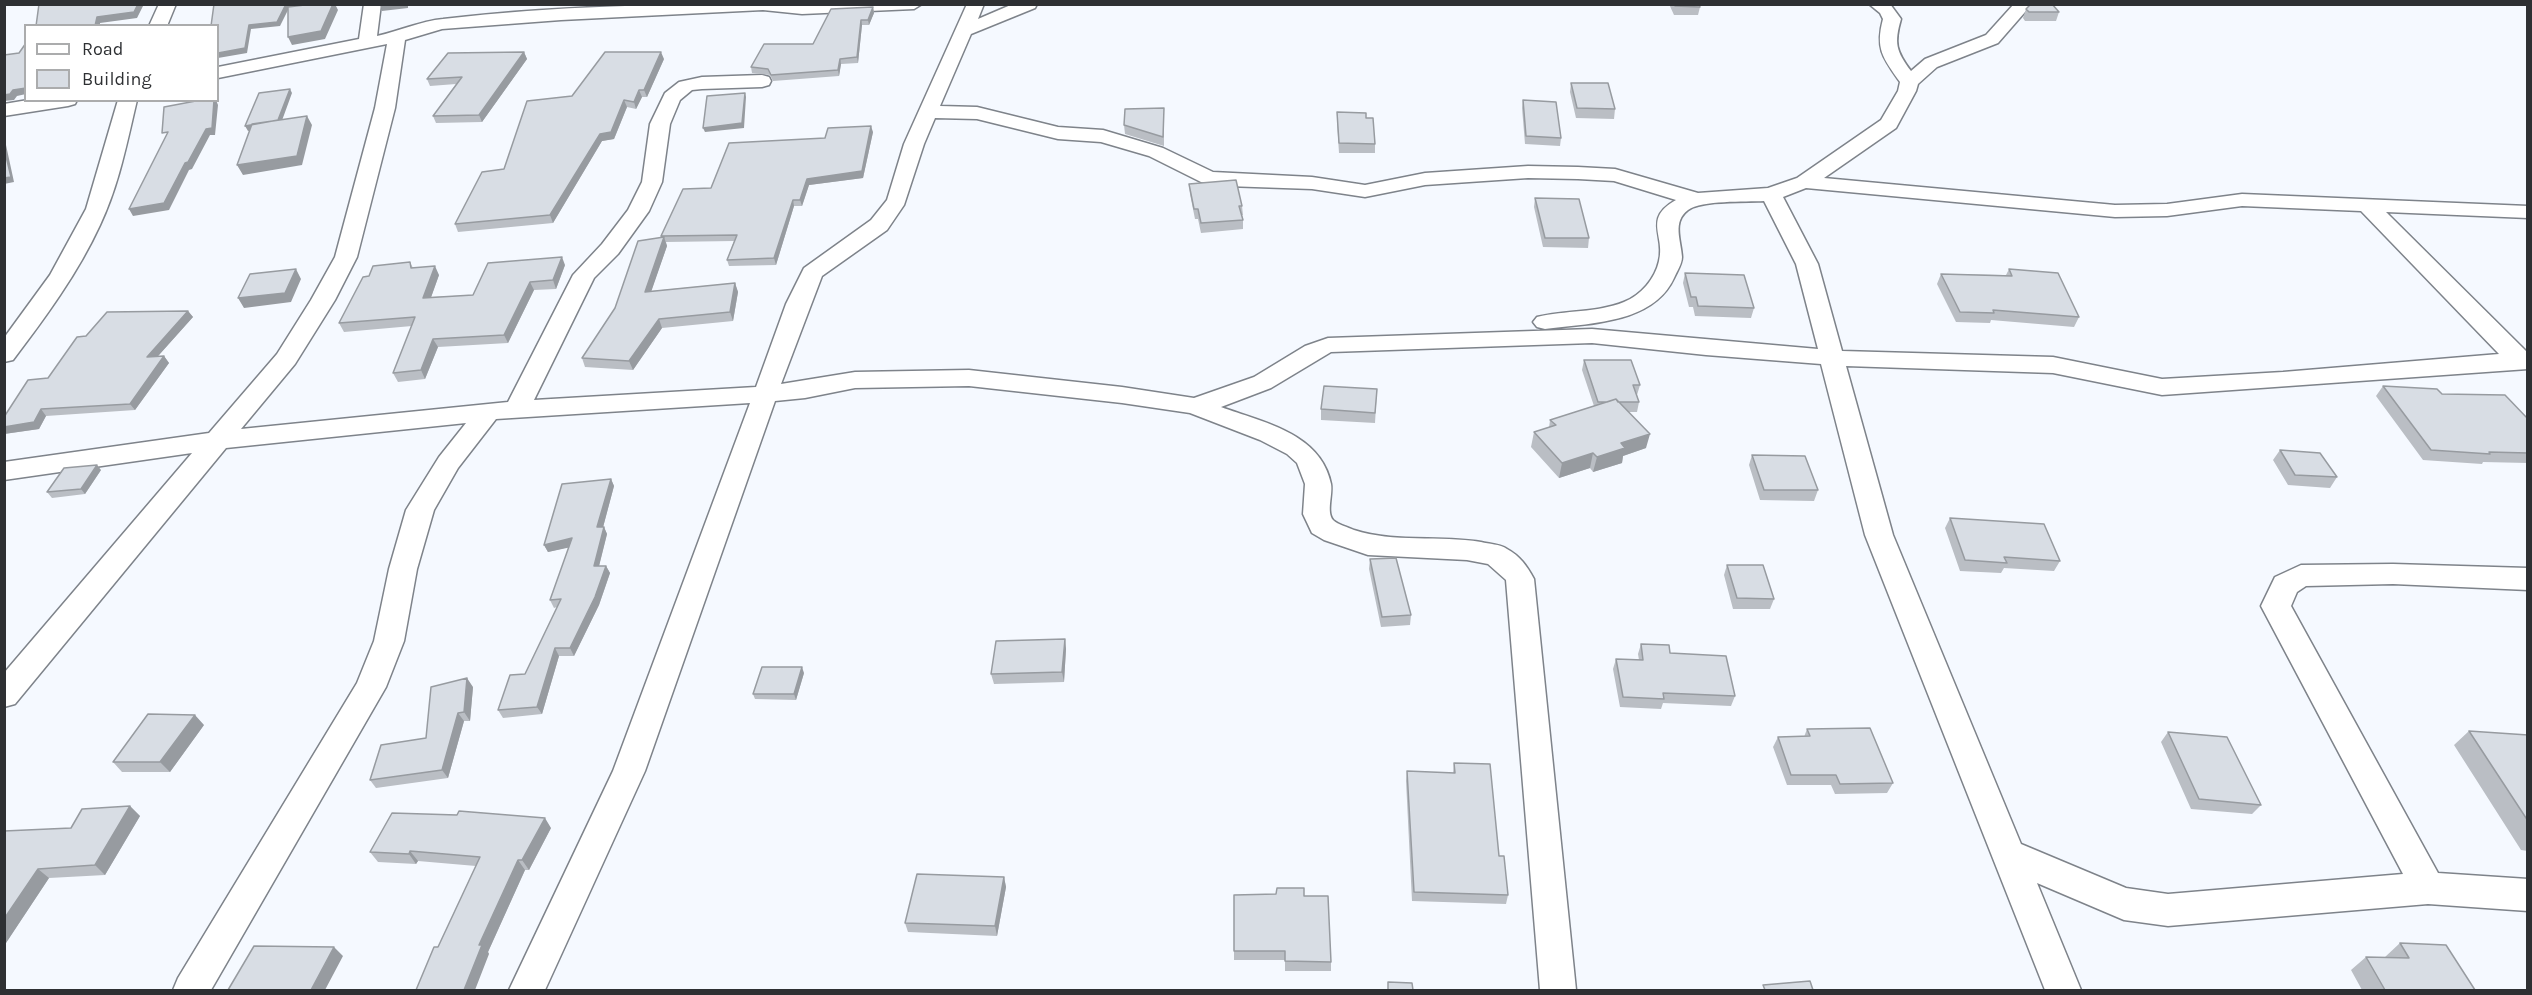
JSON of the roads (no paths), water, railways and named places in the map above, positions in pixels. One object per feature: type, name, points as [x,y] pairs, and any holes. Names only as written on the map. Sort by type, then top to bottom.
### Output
[{"type":"street","points":[[159,24],[168,4]]},
{"type":"street","points":[[367,43],[373,4]]},
{"type":"street","points":[[219,72],[397,37],[441,24],[550,15],[763,4],[785,6],[914,4]]},
{"type":"street","points":[[527,990],[629,771],[798,304],[812,273],[879,225],[897,201],[914,144],[976,4]]},
{"type":"street","points":[[964,31],[1029,4]]},
{"type":"street","points":[[1877,4],[1887,10],[1892,19],[1887,37],[1890,55],[1909,82]]},
{"type":"street","points":[[1490,340],[1531,324],[1604,314],[1632,306],[1646,299],[1657,290],[1671,260],[1667,226],[1669,217],[1681,205],[1697,199],[1771,194],[1804,182],[1889,124],[1907,91],[1909,82],[1931,63],[1992,39],[2024,4]]},
{"type":"street","points":[[4,695],[286,359],[323,300],[346,257],[385,108],[397,37]]},
{"type":"street","points":[[191,990],[371,687],[389,641],[403,568],[420,510],[448,463],[502,410],[584,275],[610,249],[638,212],[652,182],[660,124],[672,97],[686,86],[702,83],[762,81]]},
{"type":"street","points":[[4,110],[55,102]]},
{"type":"street","points":[[4,355],[44,304],[90,223],[106,181],[127,102]]},
{"type":"street","points":[[928,112],[985,115],[1058,133],[1079,133],[1120,140],[1156,152],[1194,173],[1226,180],[1312,183],[1365,191],[1425,179],[1528,172],[1578,172],[1615,175],[1697,199]]},
{"type":"street","points":[[1804,182],[2115,211],[2167,210],[2242,200],[2528,212]]},
{"type":"street","points":[[1771,194],[1807,264],[1879,535],[2063,990]]},
{"type":"street","points":[[2367,205],[2522,360]]},
{"type":"street","points":[[1194,406],[1233,396],[1274,378],[1314,351],[1328,345],[1592,336],[1706,348],[1882,361],[1964,360],[2053,366],[2162,387],[2283,380],[2522,360]]},
{"type":"street","points":[[4,471],[220,440],[502,410],[765,394],[805,390],[855,380],[969,378],[1122,395],[1194,406],[1269,434],[1296,448],[1308,459],[1318,484],[1317,514],[1322,526],[1334,534],[1368,545],[1467,550],[1496,555],[1512,567],[1520,579],[1558,990]]},
{"type":"street","points":[[2428,888],[2276,606],[2284,585],[2301,576],[2393,574],[2528,579]]},
{"type":"street","points":[[2009,855],[2124,903],[2168,910],[2428,888],[2528,896]]}]
